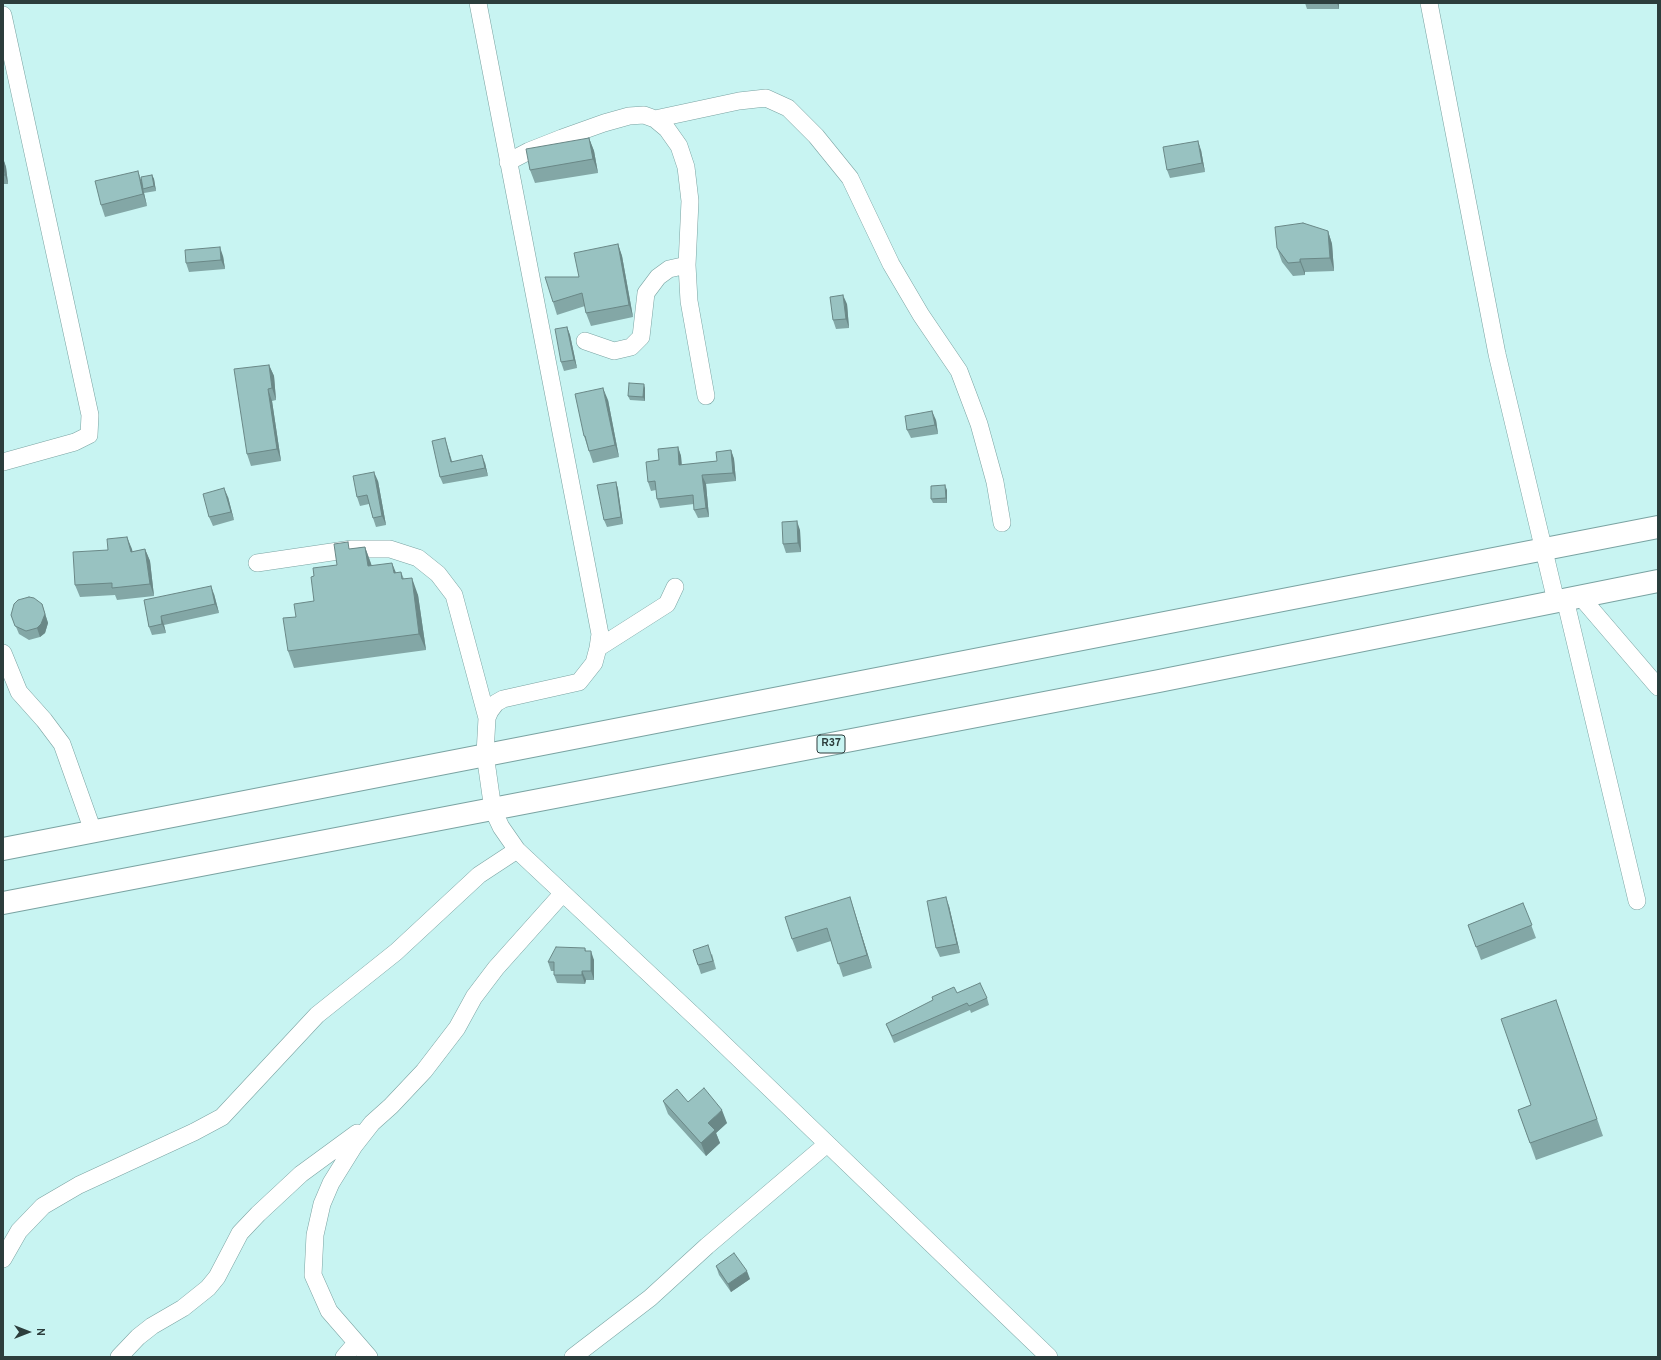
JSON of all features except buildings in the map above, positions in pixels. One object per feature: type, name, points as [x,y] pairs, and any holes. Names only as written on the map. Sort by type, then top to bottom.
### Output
[{"type":"main road","points":[[3,849],[1658,527]]},
{"type":"main road","name":"R37","points":[[3,903],[1144,684],[1658,581]]},
{"type":"street","points":[[478,3],[600,634],[594,663],[579,682],[503,699],[496,703],[487,718]]},
{"type":"street","points":[[1429,3],[1497,354],[1544,550],[1567,599],[1636,902]]},
{"type":"street","points":[[3,15],[90,415],[89,435],[74,442],[3,462]]},
{"type":"street","points":[[655,119],[739,101],[766,98],[788,108],[816,136],[850,178],[891,264],[921,315],[959,371],[979,424],[995,482],[1002,524]]},
{"type":"street","points":[[508,162],[529,151],[604,123],[629,116],[644,115],[655,119],[667,129],[679,146],[686,167],[690,200],[687,264],[689,301],[706,396]]},
{"type":"street","points":[[584,341],[614,351],[632,347],[641,338],[646,293],[658,277],[669,269],[687,264]]},
{"type":"street","points":[[257,563],[352,549],[390,549],[418,558],[438,574],[454,596],[487,718],[485,754],[493,810],[501,827],[517,850],[1049,1357]]},
{"type":"street","points":[[598,648],[667,604],[675,587]]},
{"type":"street","points":[[1567,599],[1658,687]]},
{"type":"street","points":[[3,653],[19,692],[44,720],[62,744],[93,831]]},
{"type":"street","points":[[3,1259],[19,1231],[43,1206],[79,1185],[194,1132],[222,1117],[317,1015],[396,952],[479,875],[517,850]]},
{"type":"street","points":[[119,1357],[138,1337],[152,1326],[183,1308],[208,1288],[217,1276],[240,1233],[301,1174],[372,1123],[391,1106],[424,1071],[457,1028],[474,997],[496,968],[563,894]]},
{"type":"street","points":[[369,1357],[329,1311],[313,1275],[313,1258],[322,1204],[328,1190],[354,1146],[372,1123]]},
{"type":"street","points":[[573,1357],[650,1298],[707,1246],[827,1144]]},
{"type":"street","points":[[344,1357],[356,1343]]}]
